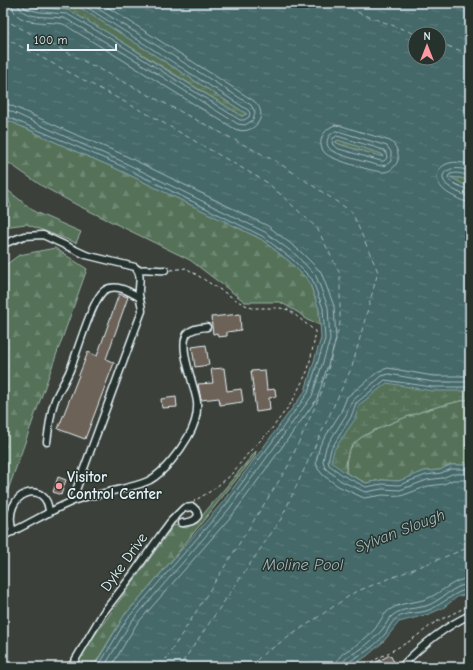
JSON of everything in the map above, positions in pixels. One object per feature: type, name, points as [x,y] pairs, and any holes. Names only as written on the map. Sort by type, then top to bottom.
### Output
[{"type":"street","points":[[3,244],[24,236],[43,235],[86,255],[110,262],[132,266],[138,270],[165,270]]},
{"type":"street","points":[[138,270],[140,281],[139,297]]},
{"type":"street","points":[[47,442],[55,401],[70,371],[92,310],[100,294],[107,289],[114,288],[132,292],[139,297],[142,303],[142,312],[72,501]]},
{"type":"street","points":[[3,536],[72,501],[148,481],[171,461],[192,430],[196,415],[197,402],[188,369],[185,343],[186,338],[194,329],[207,327]]},
{"type":"street","points":[[13,532],[10,520],[11,507],[17,497],[22,494],[31,492],[41,495],[48,507],[49,513]]},
{"type":"street","points":[[182,523],[192,522],[198,516],[197,511],[193,507],[184,508]]},
{"type":"street","name":"Dyke Drive","points":[[71,667],[95,626],[112,601],[171,521],[184,508]]},
{"type":"street","points":[[401,667],[446,627],[470,615]]},
{"type":"path","points":[[165,270],[186,268],[241,303],[252,308],[280,308],[289,310],[315,331],[316,338],[308,370],[303,382],[292,402],[270,431],[250,451],[230,476],[211,491],[184,508]]},
{"type":"path","points":[[367,667],[373,661],[410,641],[434,623],[470,605]]},
{"type":"green space","points":[[18,3],[73,3],[247,114],[242,116],[68,10],[41,8]]},
{"type":"green space","points":[[3,118],[115,168],[261,239],[290,262],[309,281],[319,309],[320,325],[307,320],[299,313],[280,302],[245,302],[190,260],[77,205],[42,186],[3,159]]},
{"type":"green space","points":[[338,140],[383,154],[383,157],[341,145],[335,142]]},
{"type":"green space","points":[[449,177],[461,178],[470,181],[470,188]]},
{"type":"green space","points":[[5,188],[35,212],[81,232],[76,243],[26,224],[3,227],[3,208],[11,207]]},
{"type":"green space","points":[[55,248],[87,269],[3,504],[3,267],[19,255]]},
{"type":"green space","points":[[470,365],[470,399],[425,410],[393,422],[356,441],[350,449],[348,455],[346,473],[366,483],[382,480],[370,487],[325,466],[367,375]]},
{"type":"green space","points":[[470,399],[470,465],[450,465],[440,470],[425,471],[399,481],[382,480],[366,483],[346,473],[347,458],[350,449],[356,441],[364,435],[414,414]]},
{"type":"green space","points":[[256,451],[255,456],[172,560],[124,616],[93,667],[75,667],[79,657],[174,525],[187,528],[201,517]]},
{"type":"water","points":[[3,3],[18,3],[41,8],[68,10],[242,116],[247,114],[73,3],[470,3],[470,181],[450,177],[470,188],[470,391],[432,391],[387,383],[359,405],[355,419],[334,450],[331,462],[346,473],[366,483],[382,480],[399,481],[425,471],[440,470],[450,465],[470,465],[470,593],[457,597],[443,608],[429,614],[399,622],[383,642],[367,656],[350,667],[94,667],[124,616],[222,503],[305,391],[321,338],[319,309],[309,281],[290,262],[261,239],[115,168],[3,118]],"holes":[[[338,140],[382,154],[383,157],[335,142]]]},
{"type":"building","points":[[119,294],[128,297],[106,359],[114,363],[85,439],[58,429],[88,352],[97,356]]},
{"type":"building","points":[[240,314],[241,330],[227,332],[227,336],[218,337],[217,333],[213,334],[211,317]]},
{"type":"building","points":[[206,345],[209,365],[195,367],[192,347]]},
{"type":"building","points":[[224,368],[227,391],[241,389],[243,402],[220,405],[219,398],[201,400],[198,384],[213,383],[211,369]]},
{"type":"building","points":[[265,370],[267,390],[275,389],[276,397],[269,398],[270,410],[256,412],[251,371]]},
{"type":"building","points":[[176,397],[177,407],[162,408],[161,399]]},
{"type":"building","name":"Visitor Control Center","points":[[58,477],[66,480],[61,495],[53,492]]},
{"type":"building","points":[[390,655],[397,667],[367,667]]},
{"type":"building","points":[[470,661],[470,667],[457,667]]},
{"type":"ferry route","points":[[342,3],[359,13],[407,31]]},
{"type":"ferry route","points":[[3,19],[279,163],[352,212],[378,272],[352,367],[281,519],[179,667]]},
{"type":"ferry route","points":[[3,37],[153,117],[268,183],[317,228],[340,274],[340,323],[323,389],[287,468],[161,667]]},
{"type":"ferry route","points":[[447,46],[470,54]]},
{"type":"ferry route","points":[[250,667],[262,655],[355,592],[470,547]]},
{"type":"place","name":"Visitor Control Center","points":[[59,486]]},
{"type":"water label","name":"Sylvan Slough","points":[[400,531]]},
{"type":"water label","name":"Moline Pool","points":[[303,565]]}]
